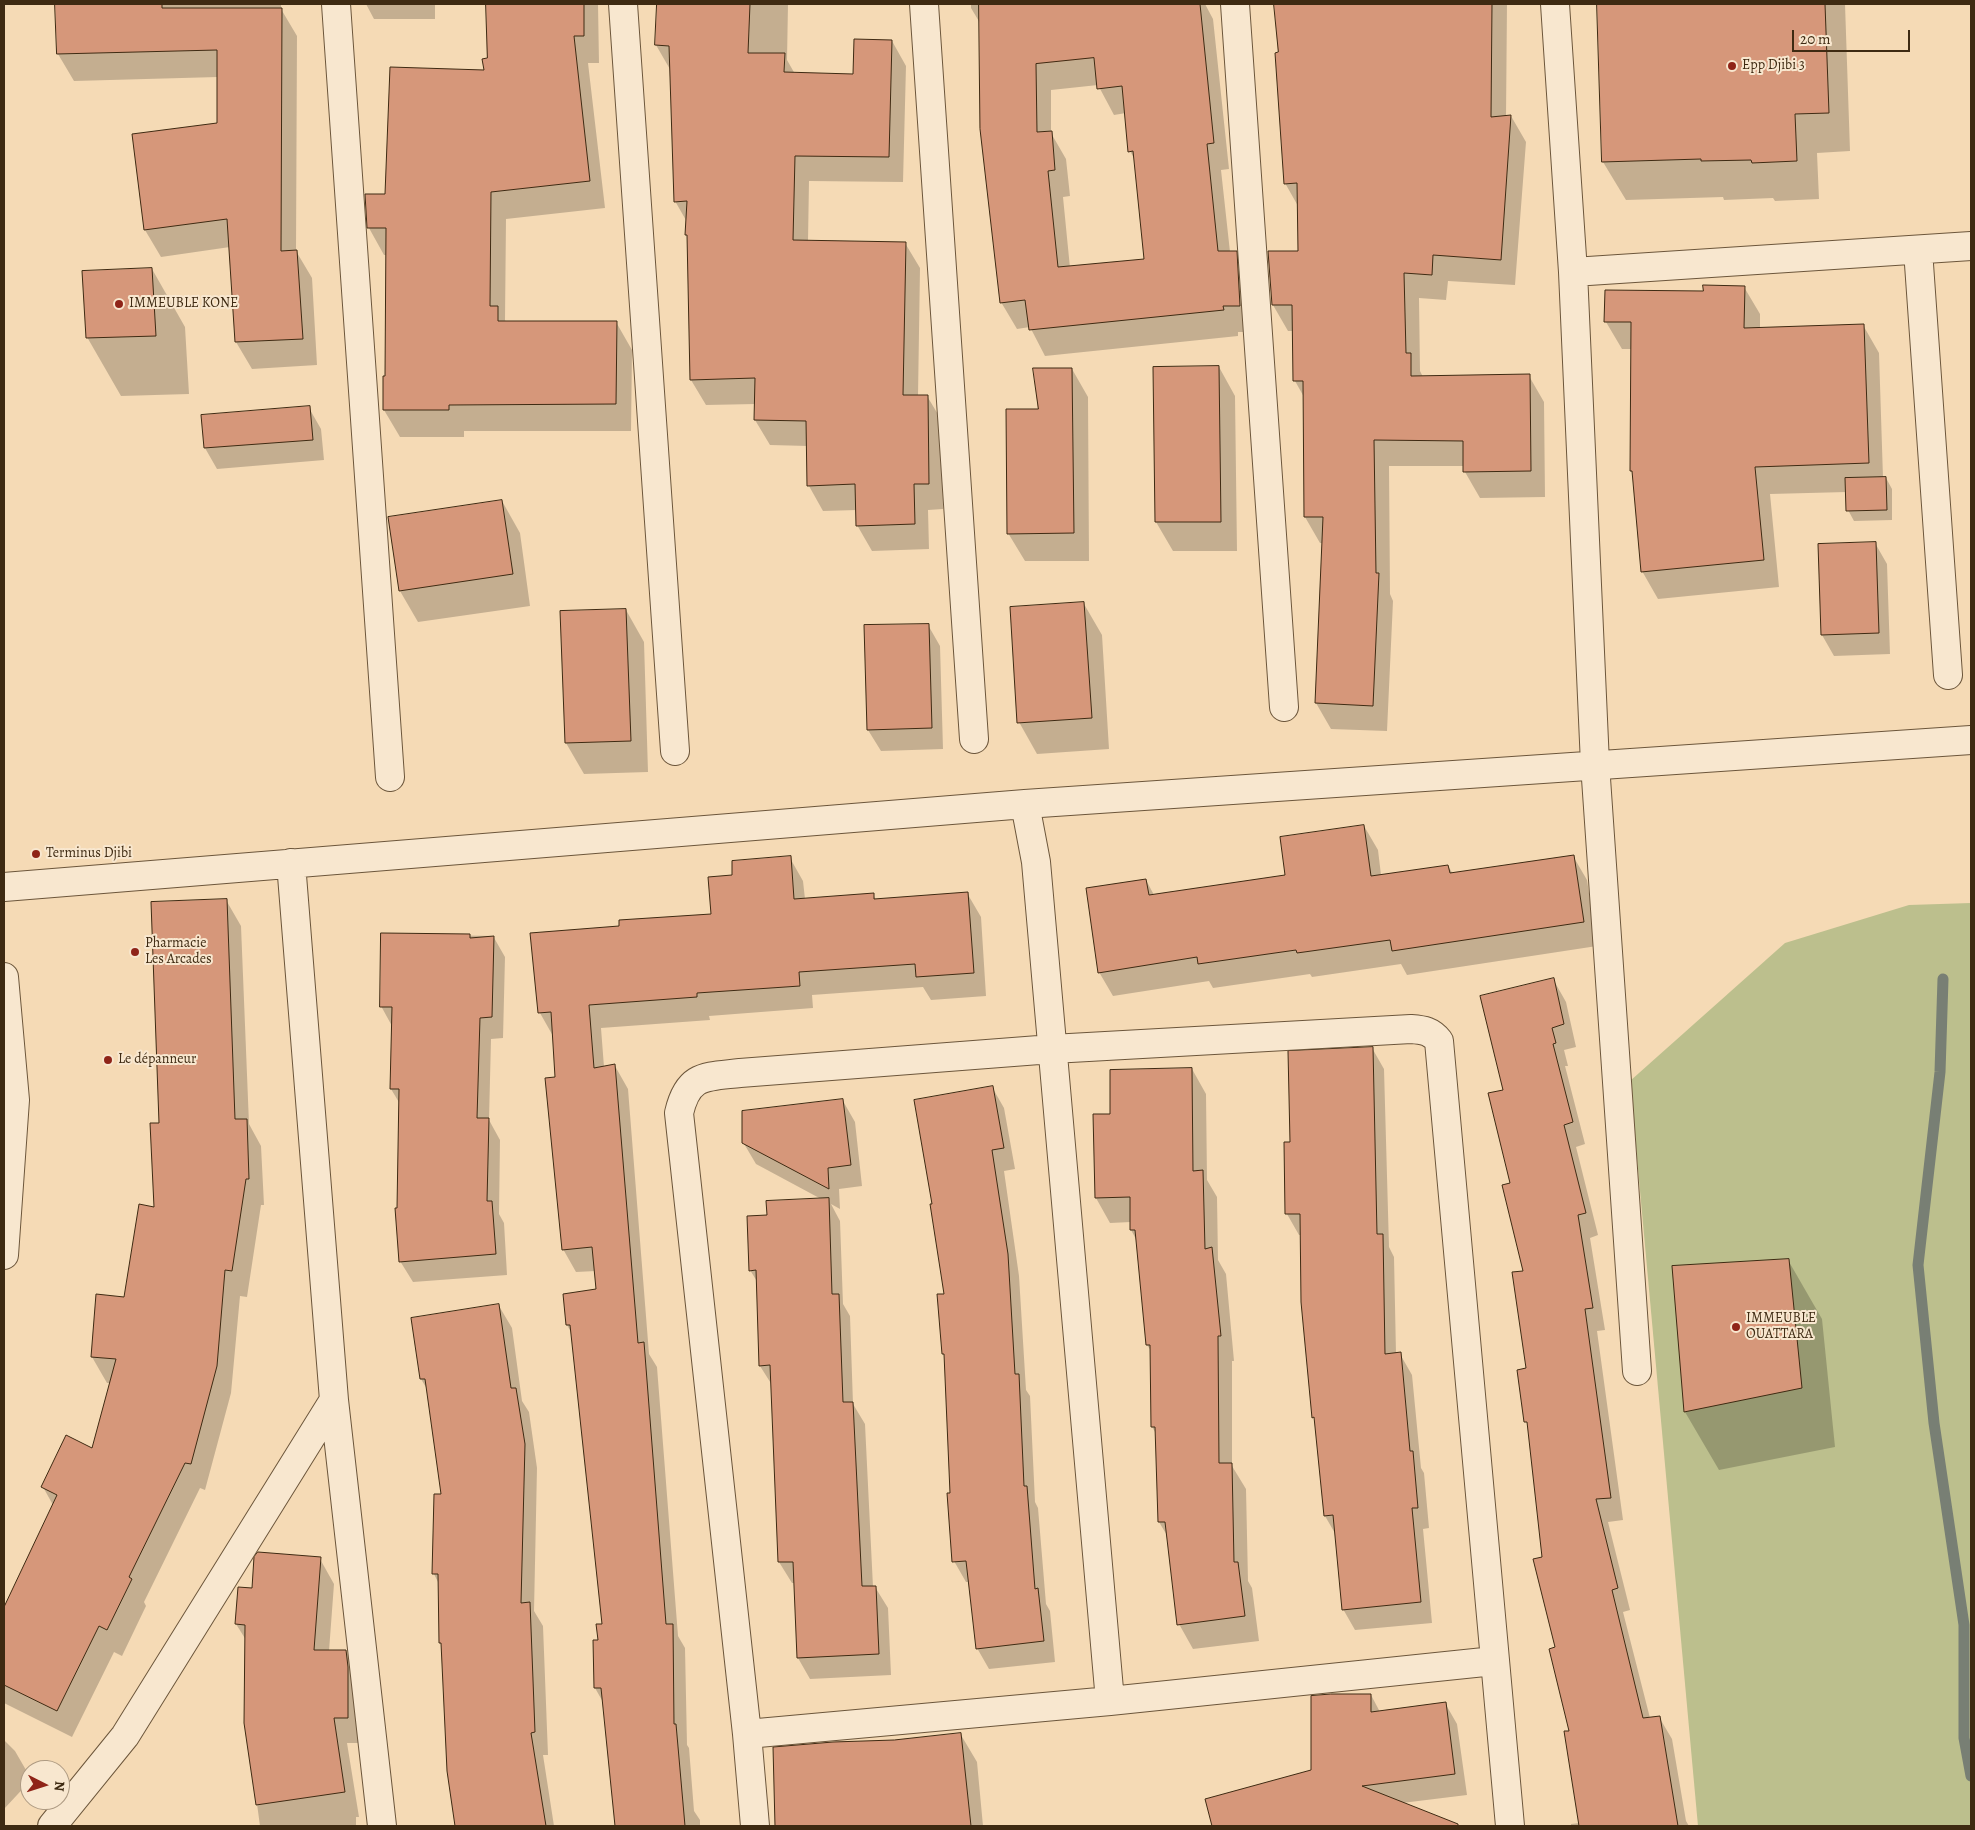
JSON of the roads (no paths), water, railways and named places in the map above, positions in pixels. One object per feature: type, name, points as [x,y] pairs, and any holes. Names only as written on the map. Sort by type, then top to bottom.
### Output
[{"type":"street","points":[[336,4],[390,777]]},
{"type":"street","points":[[624,4],[675,751]]},
{"type":"street","points":[[924,4],[974,739]]},
{"type":"street","points":[[1236,4],[1284,707]]},
{"type":"street","points":[[1555,4],[1573,272],[1595,764],[1637,1370]]},
{"type":"street","points":[[1573,272],[1971,246]]},
{"type":"street","points":[[1918,250],[1948,674]]},
{"type":"street","points":[[4,887],[1025,804],[1971,740]]},
{"type":"street","points":[[1025,804],[1036,862],[1110,1701]]},
{"type":"street","points":[[291,863],[334,1400],[382,1826]]},
{"type":"street","points":[[4,977],[15,1100],[4,1255]]},
{"type":"street","points":[[755,1826],[747,1734],[678,1113],[683,1095],[696,1081],[714,1076],[1052,1049],[1411,1029],[1426,1030],[1434,1034],[1439,1041],[1510,1826]]},
{"type":"street","points":[[52,1826],[125,1736],[334,1400]]},
{"type":"street","points":[[747,1734],[1110,1701],[1494,1661]]},
{"type":"waterway","points":[[1943,979],[1940,1072],[1918,1265],[1934,1423],[1964,1625],[1964,1738],[1971,1776]]},
{"type":"place","name":"Epp Djibi 3","points":[[1732,66]]},
{"type":"place","name":"IMMEUBLE KONE","points":[[119,304]]},
{"type":"place","name":"Terminus Djibi","points":[[36,854]]},
{"type":"place","name":"Pharmacie Les Arcades","points":[[135,952]]},
{"type":"place","name":"Le dépanneur","points":[[108,1060]]},
{"type":"place","name":"IMMEUBLE OUATTARA","points":[[1736,1327]]}]
